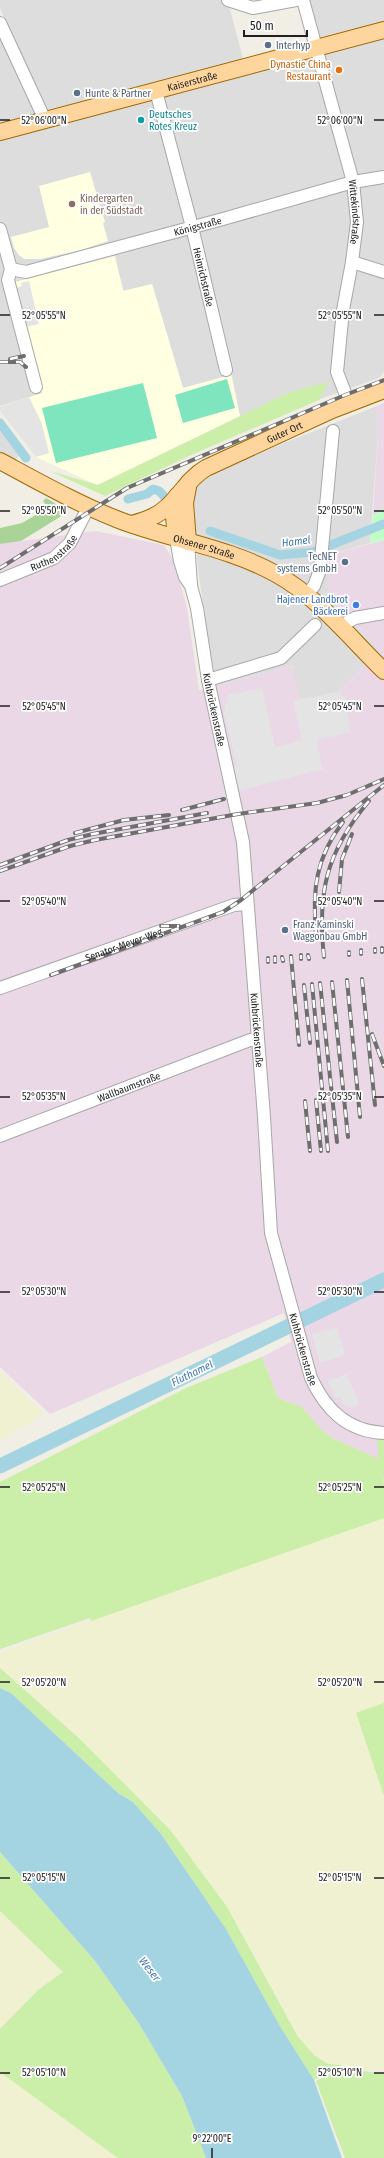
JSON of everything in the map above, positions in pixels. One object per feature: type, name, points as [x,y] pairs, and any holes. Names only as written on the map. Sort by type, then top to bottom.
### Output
[{"type":"main road","name":"Kaiserstraße","points":[[0,132],[384,30]]},
{"type":"main road","name":"Guter Ort","points":[[132,524],[158,515],[195,474],[206,468],[349,403],[384,390]]},
{"type":"main road","name":"Ohsener Straße","points":[[0,460],[89,506],[132,524],[260,566],[294,585],[306,595],[384,671]]},
{"type":"main road","points":[[182,540],[185,503],[189,482]]},
{"type":"main road","points":[[176,496],[174,517],[182,540]]},
{"type":"street","points":[[228,0],[253,8],[296,0]]},
{"type":"street","name":"Wittekindstraße","points":[[303,0],[353,182],[357,222],[352,262],[342,310],[338,377],[349,403]]},
{"type":"street","points":[[0,23],[45,120]]},
{"type":"street","name":"Heinrichstraße","points":[[156,91],[192,227],[226,370]]},
{"type":"street","name":"Königstraße","points":[[11,269],[26,272],[353,182],[384,177]]},
{"type":"street","points":[[0,229],[11,269],[8,280],[36,387]]},
{"type":"street","points":[[352,262],[384,272]]},
{"type":"street","points":[[306,595],[314,586],[321,560],[333,432]]},
{"type":"street","name":"Ruthenstraße","points":[[0,580],[54,558],[70,543],[89,506]]},
{"type":"street","name":"Kuhbrückenstraße","points":[[182,540],[180,561],[185,577],[191,586],[202,632],[208,680],[243,842],[271,1233],[311,1378],[320,1397],[328,1408],[338,1417],[356,1426],[384,1433]]},
{"type":"street","points":[[339,627],[355,618],[384,613]]},
{"type":"street","points":[[208,680],[281,658],[315,626]]},
{"type":"street","name":"Senator-Meyer-Weg","points":[[0,988],[234,905],[247,904]]},
{"type":"street","name":"Wallbaumstraße","points":[[0,1136],[250,1040],[258,1040]]},
{"type":"shaded area","points":[[0,0],[222,0],[228,2],[244,62],[45,115],[0,8]]},
{"type":"shaded area","points":[[307,0],[384,0],[384,21],[317,38]]},
{"type":"shaded area","points":[[0,27],[42,117],[0,128]]},
{"type":"shaded area","points":[[384,37],[384,372],[379,378],[242,429],[232,375],[183,388],[152,284],[124,291],[114,256],[15,282],[42,393],[0,406],[0,138]]},
{"type":"shaded area","name":"Kindergarten in der Südstadt","points":[[90,172],[105,222],[103,223],[108,241],[81,250],[40,259],[24,259],[19,255],[14,248],[11,237],[49,227],[39,186]]},
{"type":"shaded area","points":[[115,256],[123,291],[152,284],[183,388],[231,375],[240,416],[97,485],[36,457],[0,411],[0,407],[42,393],[15,282]]},
{"type":"shaded area","points":[[29,281],[39,324],[26,327],[16,288],[22,286],[21,283]]},
{"type":"shaded area","points":[[29,397],[42,424],[49,453],[36,457],[0,411],[0,407]]},
{"type":"shaded area","points":[[384,403],[384,509],[373,515],[378,435],[377,406]]},
{"type":"shaded area","points":[[377,406],[378,435],[370,543],[328,555],[328,595],[379,651],[338,692],[299,699],[292,666],[214,686],[198,568],[193,509],[194,492],[200,484],[210,476],[239,461]]},
{"type":"shaded area","points":[[0,426],[21,454],[14,461],[0,453]]},
{"type":"shaded area","points":[[96,531],[164,545],[174,561],[187,608],[199,690],[292,666],[300,699],[338,692],[379,651],[328,595],[328,555],[384,540],[384,1474],[378,1459],[332,1438],[320,1428],[302,1407],[278,1398],[262,1357],[291,1342],[284,1313],[50,1414],[0,1367],[0,544]]},
{"type":"shaded area","points":[[262,688],[275,747],[302,741],[293,701],[338,692],[348,700],[345,703],[351,732],[316,740],[323,769],[238,791],[232,767],[237,765],[224,713],[228,695]]},
{"type":"shaded area","points":[[337,1327],[345,1355],[320,1363],[312,1334]]},
{"type":"shaded area","points":[[0,1372],[44,1414],[0,1440]]},
{"type":"shaded area","points":[[346,1374],[360,1404],[351,1408],[342,1403],[340,1397],[336,1399],[328,1381]]},
{"type":"shaded area","points":[[384,1518],[384,2071],[328,2064],[310,2052],[298,2037],[227,1907],[171,1831],[120,1779],[36,1699],[0,1668],[0,1652]]},
{"type":"shaded area","points":[[0,1911],[63,1972],[38,1990],[0,2029]]},
{"type":"shaded area","points":[[0,2072],[118,2158],[0,2158]]},
{"type":"green space","points":[[227,379],[235,408],[183,423],[175,395]]},
{"type":"green space","points":[[329,382],[319,400],[191,455],[105,496],[50,471],[98,485],[290,392]]},
{"type":"green space","points":[[143,383],[157,438],[56,463],[42,408]]},
{"type":"green space","points":[[46,498],[52,501],[60,509],[63,515],[21,541],[0,544],[0,528],[22,523],[48,508],[43,501]]},
{"type":"green space","points":[[384,509],[384,540],[370,543],[373,515]]},
{"type":"green space","points":[[262,1357],[278,1398],[302,1407],[320,1428],[332,1438],[379,1459],[377,1433],[384,1434],[384,1481],[380,1469],[384,1483],[384,1518],[91,1621],[90,1618],[0,1649],[0,1482],[186,1388]]},
{"type":"green space","points":[[0,1668],[81,1740],[171,1831],[227,1907],[298,2037],[315,2056],[328,2064],[342,2065],[314,2080],[281,2028],[226,1929],[161,1834],[133,1802],[118,1793],[11,1693],[0,1688]]},
{"type":"green space","points":[[384,1703],[384,1796],[356,1713]]},
{"type":"green space","points":[[0,1852],[95,1961],[138,2022],[182,2096],[206,2158],[118,2158],[0,2072],[0,2029],[38,1990],[63,1972],[0,1911]]},
{"type":"green space","points":[[343,2068],[384,2074],[384,2158],[345,2158],[316,2081]]},
{"type":"water","name":"Weser","points":[[0,1688],[11,1693],[118,1793],[133,1802],[161,1834],[226,1929],[281,2028],[314,2080],[342,2158],[206,2158],[182,2096],[138,2022],[95,1961],[0,1852]]},
{"type":"waterway","name":"Hamel","points":[[0,423],[26,458]]},
{"type":"waterway","name":"Hamel","points":[[128,499],[147,494],[153,489],[159,491],[165,497]]},
{"type":"waterway","name":"Hamel","points":[[210,531],[280,555],[313,552],[384,524]]},
{"type":"waterway","name":"Fluthamel","points":[[0,1466],[384,1280]]},
{"type":"railway","points":[[10,359],[24,356]]},
{"type":"railway","points":[[0,362],[20,362],[26,367]]},
{"type":"railway","points":[[0,568],[127,488],[345,395],[384,380]]},
{"type":"railway","points":[[0,871],[70,846],[95,840],[238,814],[317,803],[347,795],[384,779]]},
{"type":"railway","points":[[51,975],[223,912],[241,900],[384,785]]},
{"type":"railway","points":[[182,810],[224,799]]},
{"type":"railway","points":[[324,957],[322,913],[328,874],[334,856],[343,838],[354,820],[369,801]]},
{"type":"railway","points":[[0,865],[68,840],[207,813]]},
{"type":"railway","points":[[75,833],[124,820],[169,815]]},
{"type":"railway","points":[[316,933],[315,902],[318,874],[327,848],[343,822]]},
{"type":"railway","points":[[339,892],[342,859],[352,834]]},
{"type":"railway","points":[[161,926],[179,926]]},
{"type":"railway","points":[[308,955],[309,959]]},
{"type":"railway","points":[[291,956],[299,1045]]},
{"type":"railway","points":[[275,957],[275,962]]},
{"type":"railway","points":[[282,957],[283,961]]},
{"type":"railway","points":[[362,979],[375,1105]]},
{"type":"railway","points":[[347,980],[360,1117]]},
{"type":"railway","points":[[332,982],[348,1137]]},
{"type":"railway","points":[[320,983],[337,1142]]},
{"type":"railway","points":[[312,984],[328,1151]]},
{"type":"railway","points":[[304,985],[310,1043]]},
{"type":"railway","points":[[372,1034],[384,1066]]},
{"type":"railway","points":[[316,1100],[321,1151]]},
{"type":"railway","points":[[305,1101],[310,1151]]},
{"type":"place","name":"Interhyp","points":[[268,45]]},
{"type":"place","name":"Dynastie China Restaurant","points":[[339,70]]},
{"type":"place","name":"Hunte & Partner","points":[[77,93]]},
{"type":"place","name":"Deutsches Rotes Kreuz","points":[[141,120]]},
{"type":"place","name":"Kindergarten in der Südstadt","points":[[72,204]]},
{"type":"place","name":"TecNET systems GmbH","points":[[345,562]]},
{"type":"place","name":"Hajener Landbrot Bäckerei","points":[[356,605]]},
{"type":"place","name":"Franz Kaminski Waggonbau GmbH","points":[[285,930]]}]
